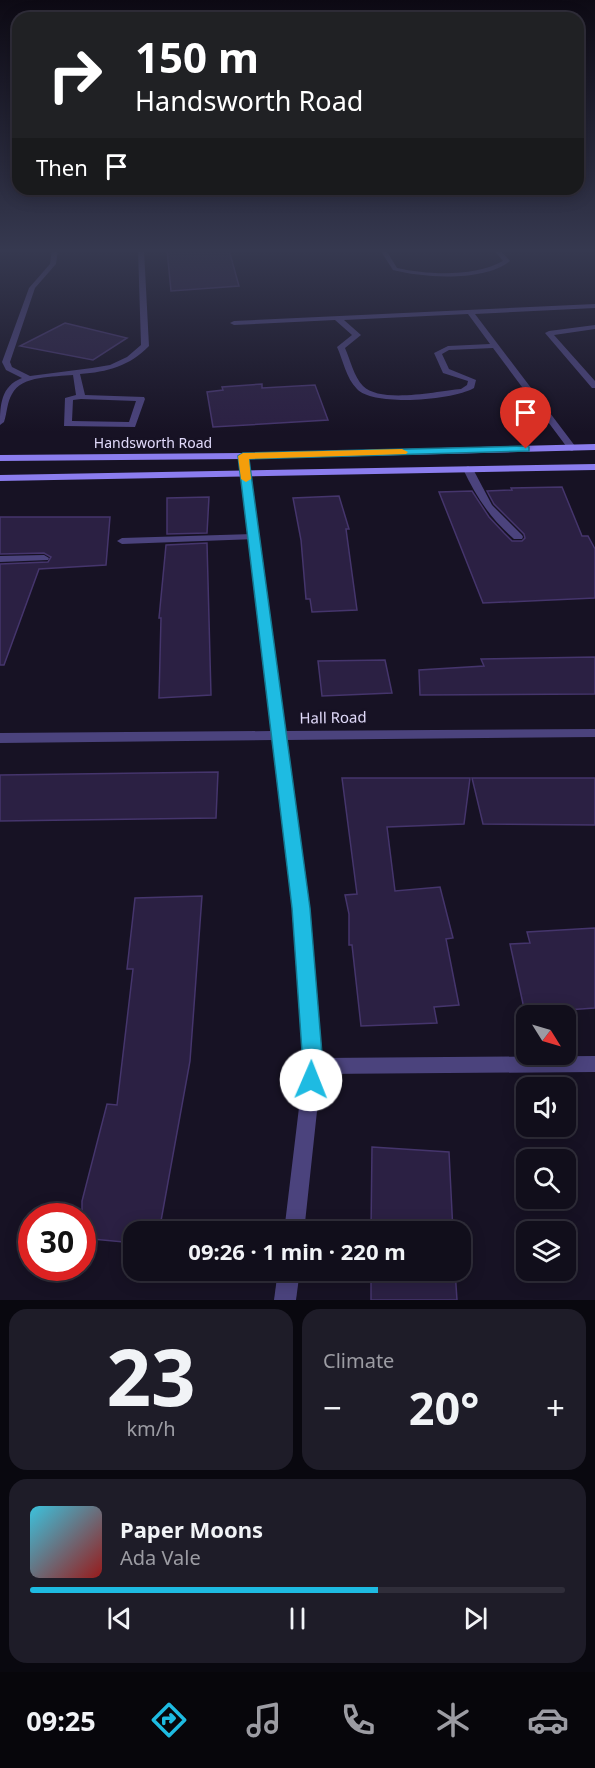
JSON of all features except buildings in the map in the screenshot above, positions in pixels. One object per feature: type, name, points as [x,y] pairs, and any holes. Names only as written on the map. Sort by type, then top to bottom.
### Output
[{"type":"main road","name":"Handsworth Road","points":[[0,458],[243,456],[595,447]]},
{"type":"main road","points":[[0,478],[595,467]]},
{"type":"street","points":[[24,311],[6,363],[9,368],[30,378]]},
{"type":"street","points":[[0,422],[10,390],[30,378],[114,367],[129,361],[145,346],[144,311]]},
{"type":"street","points":[[234,323],[494,311]]},
{"type":"street","points":[[470,312],[572,448]]},
{"type":"street","points":[[337,318],[357,335],[341,347],[359,388],[369,394],[383,397],[463,391],[471,386],[472,380],[446,371],[438,353],[448,348],[496,346]]},
{"type":"street","points":[[591,320],[549,333],[595,386]]},
{"type":"street","points":[[76,372],[81,398]]},
{"type":"street","points":[[69,398],[81,398],[141,399],[132,425],[67,424],[69,398]]},
{"type":"street","points":[[243,456],[301,908],[313,1066],[295,1221]]},
{"type":"street","points":[[468,470],[484,503],[499,522],[518,537]]},
{"type":"street","points":[[122,541],[254,537]]},
{"type":"street","points":[[0,559],[44,558]]},
{"type":"street","name":"Hall Road","points":[[0,738],[595,733]]},
{"type":"street","points":[[313,1066],[595,1064]]},
{"type":"street","points":[[285,1300],[288,1281]]},
{"type":"slow traffic","points":[[246,479],[243,456],[402,452]]},
{"type":"route","points":[[311,1080],[313,1066],[301,908],[243,456],[526,449]]}]
